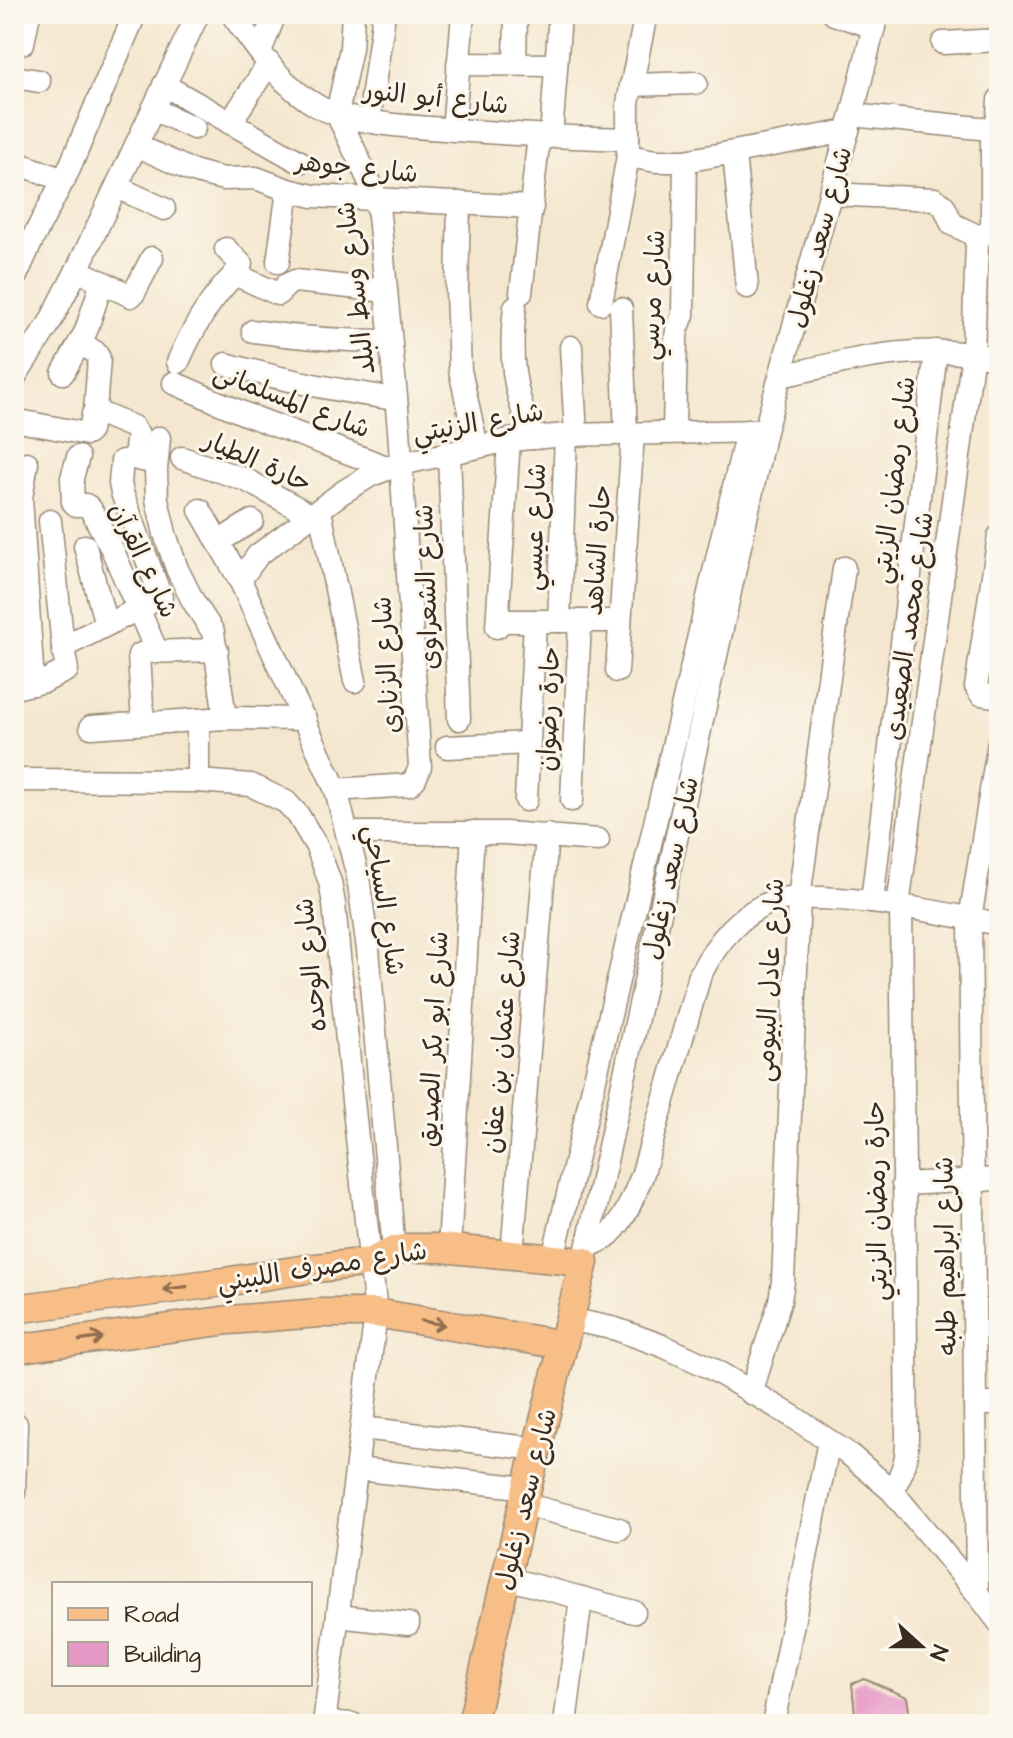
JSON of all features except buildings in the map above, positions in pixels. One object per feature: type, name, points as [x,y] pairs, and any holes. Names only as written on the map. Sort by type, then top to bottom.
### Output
[{"type":"main road","name":"شارع مصرف اللبيني","points":[[14,1309],[258,1277],[383,1257],[408,1248],[553,1258],[586,1254]]},
{"type":"main road","name":"شارع سعد زغلول","points":[[472,1724],[586,1254]]},
{"type":"main road","points":[[258,1277],[263,1317]]},
{"type":"main road","points":[[224,1282],[229,1320]]},
{"type":"main road","name":"شارع مصرف اللبيني","points":[[14,1349],[229,1320],[320,1313],[376,1313],[566,1332]]},
{"type":"street","points":[[23,43],[29,14]]},
{"type":"street","points":[[14,280],[20,254],[64,180],[73,137],[135,14]]},
{"type":"street","points":[[14,378],[49,324],[77,270],[198,14]]},
{"type":"street","name":"شارع أبو النور","points":[[232,14],[277,74],[307,99],[337,114],[403,126],[545,136],[628,147],[656,161],[685,161],[734,153],[850,123],[996,130]]},
{"type":"street","points":[[230,123],[264,58],[275,14]]},
{"type":"street","points":[[337,114],[351,48],[353,14]]},
{"type":"street","points":[[369,120],[384,14]]},
{"type":"street","points":[[453,130],[463,14]]},
{"type":"street","points":[[515,64],[516,14]]},
{"type":"street","points":[[533,438],[520,407],[513,374],[511,340],[556,65],[560,14]]},
{"type":"street","name":"حارة الشاهد","points":[[617,671],[630,434],[611,306],[628,147],[628,103],[646,14]]},
{"type":"street","points":[[834,14],[876,20]]},
{"type":"street","name":"شارع سعد زغلول","points":[[553,1258],[756,431],[781,376],[876,20]]},
{"type":"street","points":[[943,43],[999,40]]},
{"type":"street","points":[[458,64],[556,65]]},
{"type":"street","points":[[14,77],[39,81]]},
{"type":"street","points":[[631,85],[696,83]]},
{"type":"street","points":[[164,85],[300,162]]},
{"type":"street","points":[[830,194],[935,199],[944,206],[952,224],[976,238],[989,232],[992,227],[999,100]]},
{"type":"street","points":[[153,109],[194,128]]},
{"type":"street","name":"شارع وسط البلد","points":[[337,114],[376,200],[396,399],[395,466]]},
{"type":"street","name":"شارع جوهر","points":[[136,145],[207,175],[224,179],[256,178],[313,196],[532,207]]},
{"type":"street","points":[[734,153],[747,287]]},
{"type":"street","name":"شارع مرسي","points":[[674,432],[676,339],[683,315],[685,161]]},
{"type":"street","points":[[14,162],[64,180]]},
{"type":"street","points":[[117,187],[164,209]]},
{"type":"street","points":[[278,262],[288,190]]},
{"type":"street","points":[[459,203],[457,291],[460,370],[477,447]]},
{"type":"street","name":"شارع محمد الصعيدى","points":[[899,906],[973,353],[976,238]]},
{"type":"street","points":[[226,249],[241,264],[234,275],[278,294],[295,281],[386,291]]},
{"type":"street","points":[[77,270],[127,295],[133,295],[152,258]]},
{"type":"street","name":"شارع المسلمانى","points":[[234,275],[201,317],[176,373],[274,425],[395,466]]},
{"type":"street","points":[[63,373],[80,343],[102,282]]},
{"type":"street","points":[[253,331],[329,340],[390,341]]},
{"type":"street","points":[[14,420],[87,434],[90,431],[95,412],[99,358],[80,343]]},
{"type":"street","name":"شارع عيسي","points":[[569,621],[571,347]]},
{"type":"street","name":"شارع رمضان الزيتي","points":[[872,902],[936,351]]},
{"type":"street","points":[[781,376],[893,352],[973,353],[999,359]]},
{"type":"street","points":[[226,364],[281,380],[396,399]]},
{"type":"street","points":[[95,412],[133,427],[138,434],[135,456],[156,463]]},
{"type":"street","name":"شارع سعد زغلول","points":[[586,1254],[756,431]]},
{"type":"street","name":"شارع الزنيتي","points":[[240,580],[258,555],[343,492],[371,475],[395,466],[509,440],[571,435],[756,431]]},
{"type":"street","points":[[159,438],[157,499],[165,534],[177,569],[213,632],[225,718]]},
{"type":"street","points":[[509,440],[498,624],[620,621]]},
{"type":"street","name":"شارع الشعراوى","points":[[449,453],[459,719]]},
{"type":"street","name":"شارع القرآن","points":[[78,457],[72,478],[73,502],[90,508],[112,549],[157,652]]},
{"type":"street","name":"حارة الطيار","points":[[182,458],[246,480],[316,513]]},
{"type":"street","points":[[122,461],[122,493],[161,597]]},
{"type":"street","points":[[27,463],[21,498],[24,686],[45,681],[67,670],[50,521]]},
{"type":"street","name":"شارع الزنارى","points":[[336,790],[409,785],[420,767],[395,466]]},
{"type":"street","name":"شارع السياحي","points":[[200,510],[240,580],[336,790],[358,877],[380,1079],[383,1257]]},
{"type":"street","points":[[316,513],[355,681]]},
{"type":"street","points":[[218,542],[252,521]]},
{"type":"street","points":[[999,536],[976,687],[981,694],[999,697]]},
{"type":"street","points":[[85,546],[106,625]]},
{"type":"street","name":"شارع عادل البيومى","points":[[751,1393],[780,1301],[783,1281],[799,898],[844,568]]},
{"type":"street","points":[[63,647],[185,584]]},
{"type":"street","name":"شارع عيسي","points":[[526,800],[535,621]]},
{"type":"street","name":"حارة رضوان","points":[[569,621],[572,800]]},
{"type":"street","points":[[143,723],[138,658],[142,652],[217,650]]},
{"type":"street","points":[[91,727],[225,718],[305,719]]},
{"type":"street","points":[[198,720],[198,781]]},
{"type":"street","name":"شارع ابراهيم طلبه","points":[[977,1593],[970,919],[999,742]]},
{"type":"street","points":[[447,747],[528,743]]},
{"type":"street","name":"شارع الوحده","points":[[14,780],[198,781],[251,785],[286,802],[298,815],[317,847],[330,882],[334,904],[351,1082],[383,1257],[376,1313]]},
{"type":"street","points":[[347,833],[473,832],[598,840]]},
{"type":"street","name":"شارع ابو بكر الصديق","points":[[449,1249],[473,832]]},
{"type":"street","name":"شارع عثمان بن عفان","points":[[512,1254],[547,835]]},
{"type":"street","points":[[586,1254],[619,1224],[642,1176],[700,975],[721,941],[739,922],[778,900],[799,898],[872,902],[999,924]]},
{"type":"street","name":"حارة رمضان الزيتي","points":[[892,1491],[907,1459],[899,906]]},
{"type":"street","points":[[351,1082],[380,1079]]},
{"type":"street","points":[[903,1184],[999,1179]]},
{"type":"street","points":[[352,1724],[325,1723],[376,1313]]},
{"type":"street","points":[[566,1332],[616,1329],[663,1346],[709,1367],[792,1416],[850,1455],[892,1491],[999,1622]]},
{"type":"street","points":[[975,1404],[999,1404]]},
{"type":"street","points":[[14,1493],[16,1424]]},
{"type":"street","points":[[362,1428],[537,1449]]},
{"type":"street","points":[[773,1724],[829,1441]]},
{"type":"street","points":[[357,1469],[526,1496],[619,1529]]},
{"type":"street","points":[[506,1578],[634,1612]]},
{"type":"street","points":[[565,1724],[581,1598]]},
{"type":"street","points":[[338,1616],[408,1624]]}]
